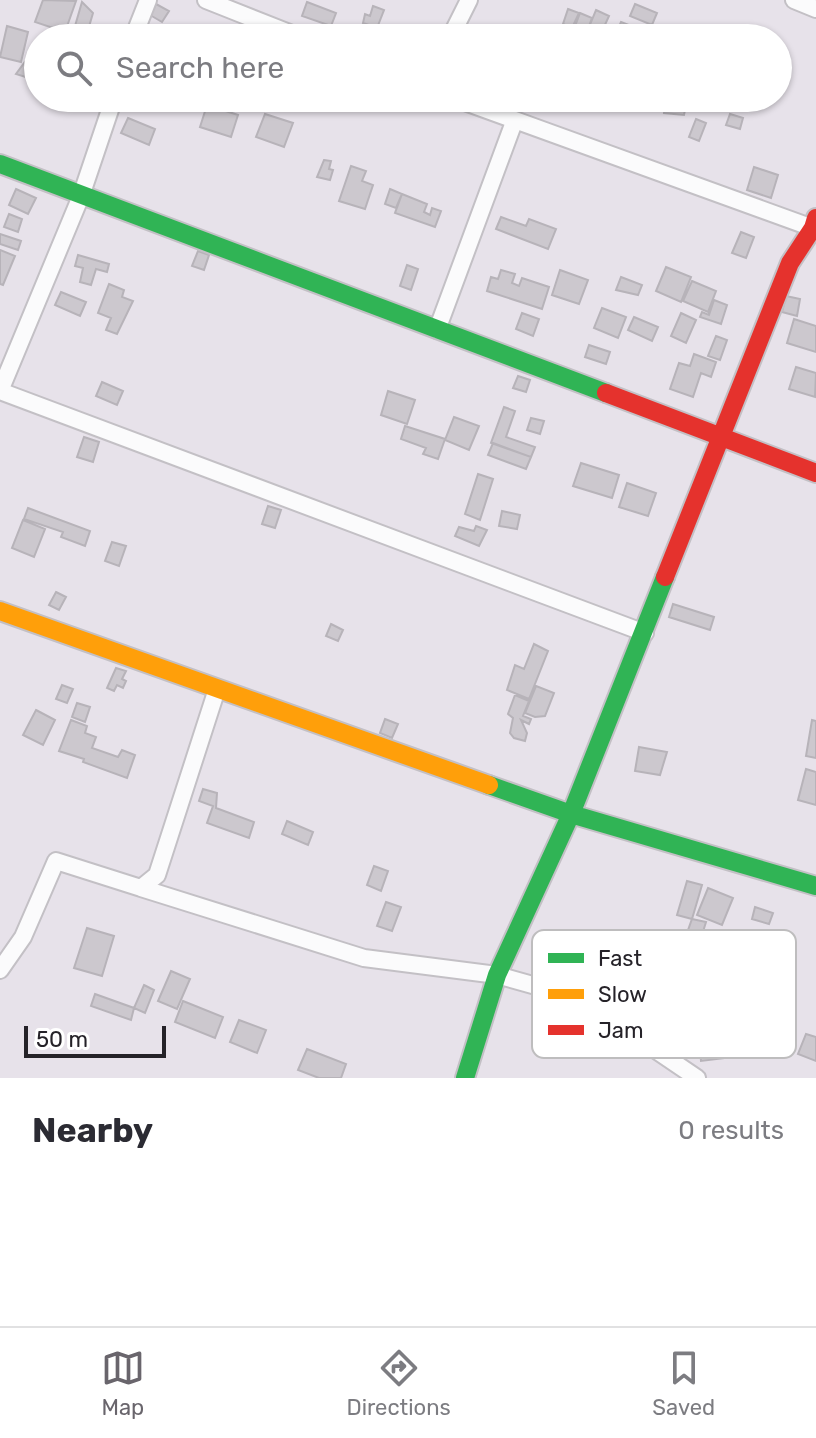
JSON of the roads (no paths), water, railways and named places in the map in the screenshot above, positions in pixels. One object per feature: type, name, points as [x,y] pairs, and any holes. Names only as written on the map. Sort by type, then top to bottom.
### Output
[{"type":"street","points":[[139,24],[148,0]]},
{"type":"street","points":[[206,0],[267,24]]},
{"type":"street","points":[[457,24],[469,0]]},
{"type":"street","points":[[794,0],[816,9]]},
{"type":"street","points":[[109,112],[81,196],[0,391],[645,633]]},
{"type":"street","points":[[465,1078],[497,975],[571,814],[790,263],[815,225],[489,112]]},
{"type":"street","points":[[504,112],[514,122]]},
{"type":"street","points":[[437,330],[514,122]]},
{"type":"street","points":[[0,164],[816,473]]},
{"type":"street","points":[[0,611],[571,814],[816,886]]},
{"type":"street","points":[[141,888],[157,875],[217,689]]},
{"type":"street","points":[[0,970],[23,937],[56,861],[364,958],[497,975],[532,985]]},
{"type":"street","points":[[668,1058],[697,1078]]}]
